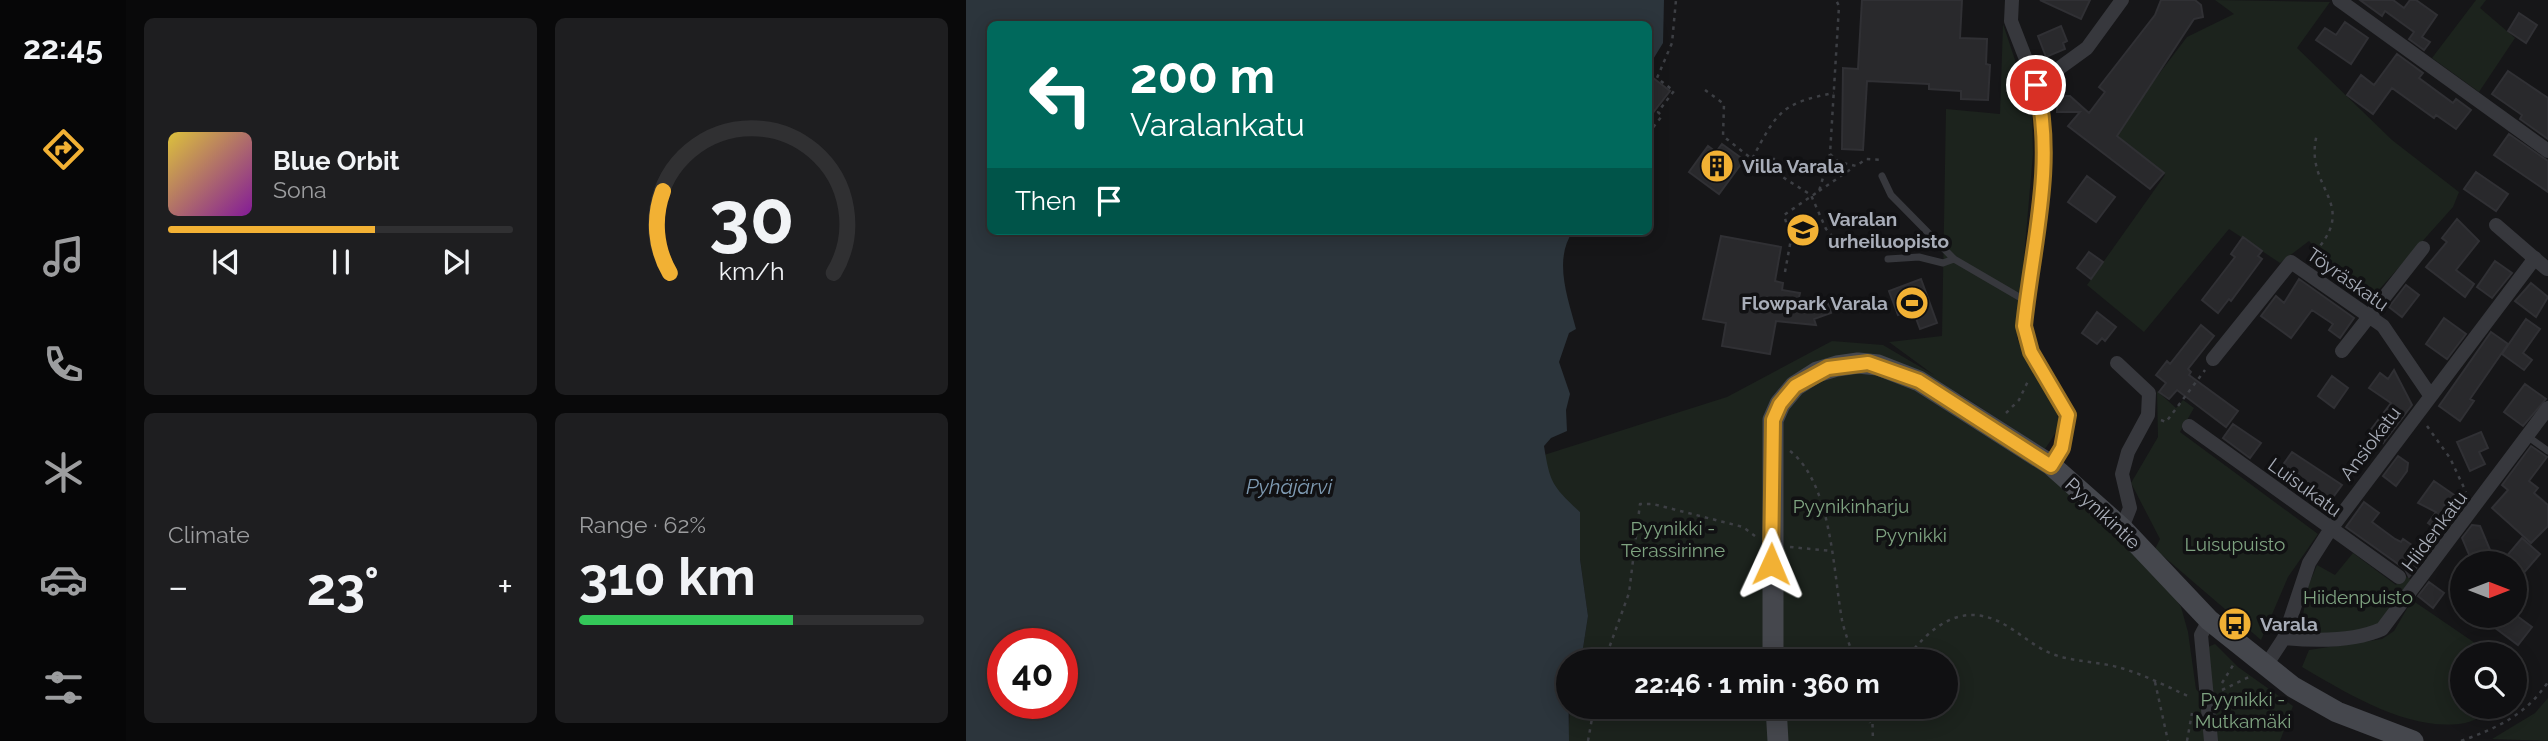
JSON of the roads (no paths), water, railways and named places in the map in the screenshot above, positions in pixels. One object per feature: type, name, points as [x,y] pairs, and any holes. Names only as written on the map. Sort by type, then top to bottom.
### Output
[{"type":"street","points":[[2011,0],[2011,21],[2036,85],[2045,149],[2025,337],[2068,415],[2062,448],[2051,466]]},
{"type":"street","points":[[2036,85],[2087,48],[2122,0]]},
{"type":"street","points":[[2339,0],[2548,151]]},
{"type":"street","points":[[2496,225],[2547,269]]},
{"type":"street","points":[[2342,351],[2423,248]]},
{"type":"street","name":"Ansiokatu","points":[[2259,671],[2284,638],[2309,563],[2330,530],[2535,258]]},
{"type":"street","name":"Töyräskatu","points":[[2213,359],[2291,262],[2383,326],[2430,395]]},
{"type":"street","name":"Pyynikintie","points":[[1773,649],[1771,443],[1776,411],[1795,386],[1817,372],[1848,363],[1878,365],[1919,381],[1993,425],[2051,466],[2122,528],[2259,671],[2317,702],[2413,741]]},
{"type":"street","points":[[2117,363],[2149,393],[2148,415],[2129,452],[2122,474],[2130,508],[2122,528]]},
{"type":"street","name":"Hiidenkatu","points":[[2284,638],[2306,640],[2357,636],[2382,629],[2548,408]]},
{"type":"street","name":"Luisukatu","points":[[2189,426],[2330,530],[2399,577]]},
{"type":"street","points":[[2209,620],[2201,635],[2211,741]]},
{"type":"street","points":[[1777,719],[1778,741]]},
{"type":"lane","points":[[1882,176],[1891,195],[1954,259],[2027,302]]},
{"type":"lane","points":[[1888,259],[1919,257],[1943,263],[1954,259]]},
{"type":"lane","points":[[2527,436],[2548,451]]},
{"type":"water","name":"Pyhäjärvi","points":[[966,0],[1664,0],[1663,43],[1652,61],[1652,21],[987,21],[987,235],[1571,235],[1564,254],[1563,267],[1566,292],[1576,329],[1569,333],[1559,362],[1570,394],[1566,410],[1567,431],[1551,438],[1544,446],[1554,483],[1580,512],[1580,559],[1588,616],[1583,649],[1556,649],[1556,719],[1569,719],[1569,741],[966,741]]},
{"type":"place","name":"Villa Varala","points":[[1717,166]]},
{"type":"place","name":"Varalan urheiluopisto","points":[[1803,230]]},
{"type":"place","name":"Flowpark Varala","points":[[1912,303]]},
{"type":"place","name":"Varala","points":[[2235,624]]},
{"type":"park label","name":"Pyynikinharju","points":[[1851,506]]},
{"type":"park label","name":"Pyynikki","points":[[1911,535]]},
{"type":"park label","name":"Pyynikki - Terassirinne","points":[[1673,539]]},
{"type":"park label","name":"Luisupuisto","points":[[2235,544]]},
{"type":"park label","name":"Hiidenpuisto","points":[[2358,597]]},
{"type":"park label","name":"Pyynikki - Mutkamäki","points":[[2243,710]]}]
